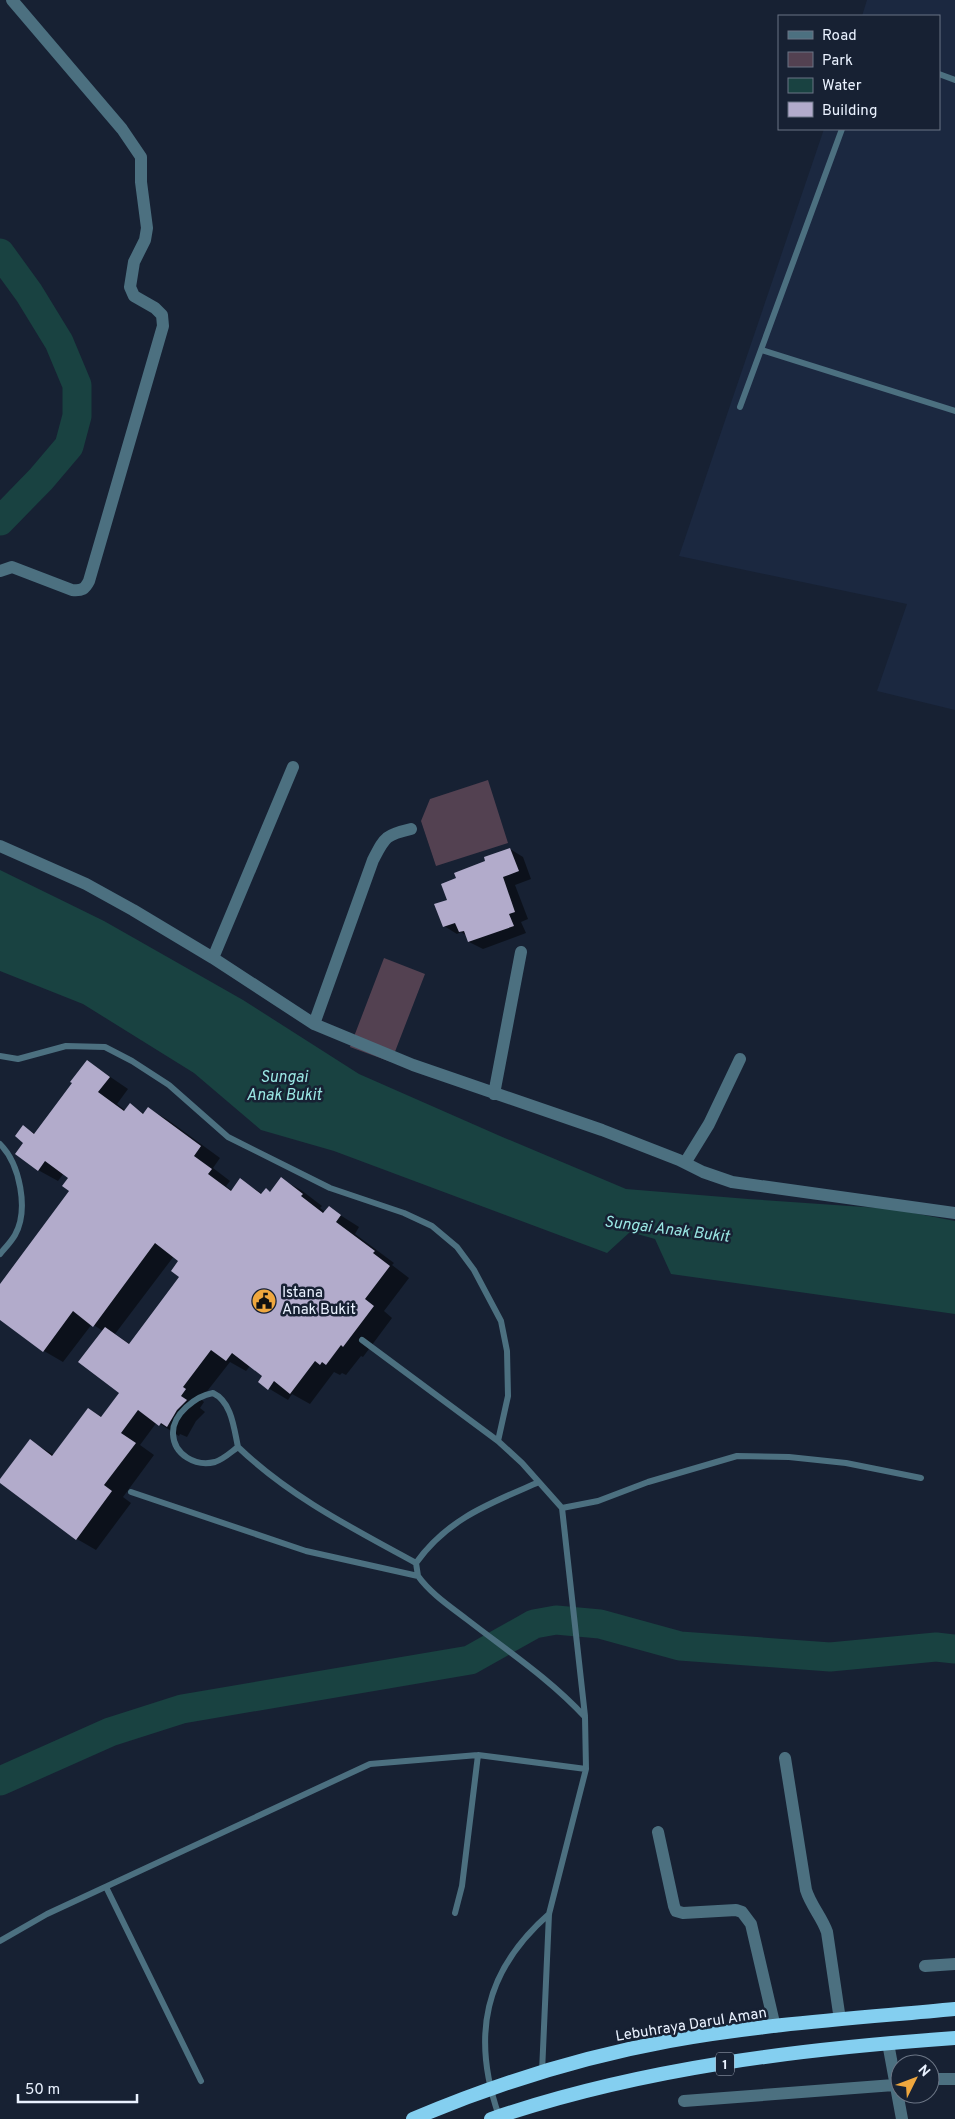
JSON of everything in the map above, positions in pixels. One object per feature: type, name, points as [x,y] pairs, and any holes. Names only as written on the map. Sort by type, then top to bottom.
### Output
[{"type":"highway","name":"Lebuhraya Darul Aman","points":[[413,2119],[542,2072],[669,2041],[775,2027],[955,2010]]},
{"type":"highway","name":"1","points":[[495,2118],[549,2100],[669,2072],[888,2043],[955,2038]]},
{"type":"street","points":[[0,571],[12,567],[72,590],[80,591],[90,581],[164,326],[162,315],[155,308],[134,296],[130,287],[134,262],[145,240],[147,228],[141,182],[141,157],[122,129],[12,0]]},
{"type":"street","points":[[213,958],[293,767]]},
{"type":"street","points":[[314,1024],[373,860],[384,838],[396,832],[411,829]]},
{"type":"street","points":[[0,846],[86,884],[213,958],[314,1024],[413,1065],[602,1130],[732,1182],[955,1213]]},
{"type":"street","points":[[494,1094],[521,952]]},
{"type":"street","points":[[685,1163],[709,1124],[740,1059]]},
{"type":"street","points":[[785,1758],[806,1890],[810,1902],[823,1920],[840,2020]]},
{"type":"street","points":[[658,1832],[676,1911],[683,1913],[736,1910],[748,1918],[752,1924],[775,2027]]},
{"type":"street","points":[[925,1966],[955,1964]]},
{"type":"street","points":[[888,2043],[890,2054]]},
{"type":"street","points":[[940,2078],[955,2079]]},
{"type":"street","points":[[684,2101],[890,2082]]},
{"type":"street","points":[[900,2104],[902,2119]]},
{"type":"lane","points":[[940,74],[955,80]]},
{"type":"lane","points":[[740,407],[842,130]]},
{"type":"lane","points":[[762,350],[955,411]]},
{"type":"lane","points":[[0,1056],[18,1059],[66,1046],[104,1047],[132,1061],[170,1085],[228,1137],[330,1188],[404,1213],[432,1226],[456,1247],[474,1270],[501,1321],[507,1351],[508,1396],[498,1441]]},
{"type":"lane","points":[[0,1144],[14,1167],[20,1183],[21,1196],[19,1225],[15,1236],[0,1254]]},
{"type":"lane","points":[[362,1340],[498,1441],[522,1463],[562,1508],[585,1717],[586,1769],[549,1914],[542,2072]]},
{"type":"lane","points":[[238,1447],[216,1462],[200,1464],[187,1458],[176,1446],[173,1434],[174,1426],[193,1401],[204,1395],[214,1393],[220,1396],[226,1404],[238,1447],[254,1463],[323,1513],[416,1563]]},
{"type":"lane","points":[[562,1508],[598,1501],[648,1482],[737,1456],[789,1457],[846,1463],[921,1478]]},
{"type":"lane","points":[[539,1482],[474,1510],[445,1531],[416,1563],[418,1576],[425,1586],[559,1691],[585,1717]]},
{"type":"lane","points":[[131,1492],[306,1551],[418,1576]]},
{"type":"lane","points":[[0,1941],[47,1914],[370,1764],[478,1755],[586,1769]]},
{"type":"lane","points":[[455,1913],[462,1886],[478,1755]]},
{"type":"lane","points":[[106,1887],[201,2081]]},
{"type":"lane","points":[[495,2118],[484,2042],[485,2025],[493,1993],[502,1970],[515,1949],[525,1936],[549,1914]]},
{"type":"shaded area","points":[[867,0],[955,0],[955,710],[877,691],[907,604],[679,556],[824,130],[940,130],[940,15],[862,15]]},
{"type":"green space","points":[[488,780],[508,843],[436,866],[421,821],[430,799]]},
{"type":"green space","points":[[384,958],[425,974],[391,1062],[350,1047]]},
{"type":"water","name":"Sungai Anak Bukit","points":[[0,870],[104,921],[243,1000],[359,1074],[626,1189],[893,1209],[955,1221],[955,1314],[671,1274],[655,1239],[630,1232],[607,1253],[334,1151],[261,1130],[194,1073],[83,1004],[0,971]]},
{"type":"building","points":[[510,848],[519,871],[503,877],[515,912],[509,914],[514,926],[468,942],[464,931],[459,932],[455,923],[443,927],[434,904],[447,900],[441,884],[456,878],[454,873],[485,861],[484,857]]},
{"type":"building","name":"Istana Anak Bukit","points":[[87,1060],[110,1077],[98,1092],[124,1111],[130,1103],[143,1114],[148,1107],[201,1146],[194,1156],[212,1169],[208,1174],[231,1191],[240,1178],[261,1194],[266,1188],[270,1192],[281,1177],[323,1213],[329,1206],[341,1215],[336,1222],[375,1251],[373,1253],[390,1266],[365,1299],[374,1306],[343,1347],[341,1345],[326,1365],[322,1362],[320,1365],[315,1361],[290,1394],[274,1381],[268,1390],[258,1382],[262,1376],[232,1353],[226,1361],[211,1350],[183,1387],[186,1389],[181,1396],[187,1400],[177,1410],[167,1427],[161,1423],[159,1426],[138,1410],[121,1433],[136,1443],[104,1485],[112,1491],[76,1540],[0,1483],[0,1479],[30,1439],[52,1456],[88,1408],[101,1417],[119,1393],[78,1362],[105,1327],[129,1344],[179,1277],[171,1271],[178,1261],[155,1243],[93,1327],[73,1311],[43,1352],[0,1320],[0,1284],[69,1191],[62,1186],[68,1178],[45,1161],[38,1171],[15,1154],[23,1143],[15,1136],[23,1125],[34,1134]]},
{"type":"waterway","points":[[0,253],[29,293],[59,342],[77,385],[77,416],[69,446],[41,479],[0,521]]},
{"type":"waterway","points":[[0,1781],[110,1732],[182,1709],[470,1660],[534,1624],[556,1620],[600,1624],[680,1646],[830,1657],[936,1647],[955,1649]]},
{"type":"place","name":"Istana Anak Bukit","points":[[264,1301]]}]
